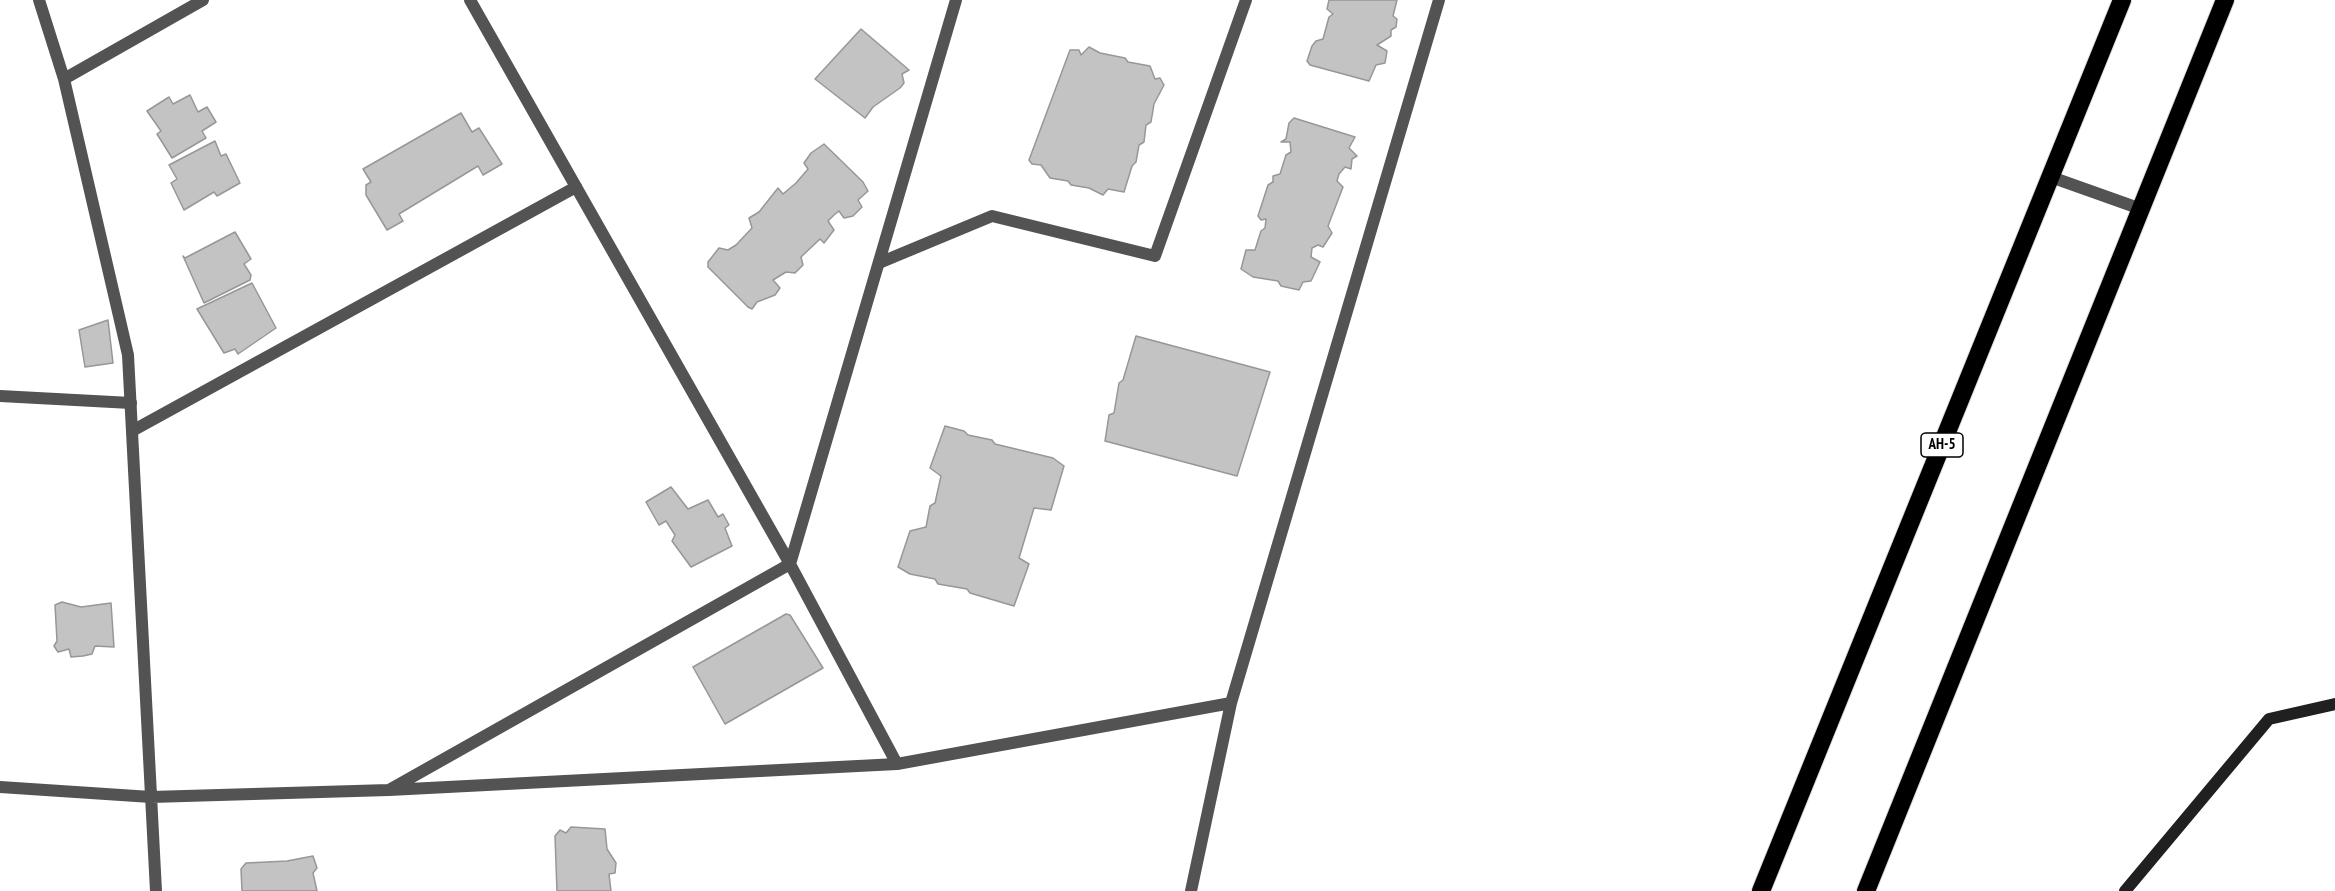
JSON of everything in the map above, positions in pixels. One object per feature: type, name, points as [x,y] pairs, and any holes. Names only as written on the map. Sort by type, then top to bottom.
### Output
[{"type":"highway","name":"AH-5","points":[[1761,891],[2122,0]]},
{"type":"highway","points":[[1866,891],[2225,0]]},
{"type":"street","points":[[39,0],[64,79],[128,355],[156,891]]},
{"type":"street","points":[[64,79],[203,0]]},
{"type":"street","points":[[470,0],[790,564],[897,764]]},
{"type":"street","points":[[389,790],[790,564],[957,0]]},
{"type":"street","points":[[879,264],[992,216],[1155,256],[1246,0]]},
{"type":"street","points":[[1191,891],[1231,703],[1439,0]]},
{"type":"street","points":[[2051,177],[2140,209]]},
{"type":"street","points":[[132,431],[576,187]]},
{"type":"street","points":[[0,396],[131,403]]},
{"type":"street","points":[[0,787],[151,797],[389,790],[897,764],[1231,703]]},
{"type":"street","points":[[2125,891],[2269,719],[2335,704]]},
{"type":"building","points":[[1329,0],[1397,0],[1393,16],[1397,19],[1396,27],[1391,30],[1391,36],[1377,45],[1387,51],[1385,63],[1376,65],[1369,81],[1310,65],[1307,61],[1312,46],[1316,41],[1323,39],[1329,17],[1333,14],[1327,9]]},
{"type":"building","points":[[861,29],[909,70],[902,74],[904,83],[900,88],[873,107],[865,118],[815,79]]},
{"type":"building","points":[[1089,47],[1100,53],[1125,58],[1128,62],[1150,66],[1155,79],[1160,78],[1164,85],[1154,104],[1151,122],[1146,125],[1144,142],[1139,145],[1136,162],[1132,166],[1124,192],[1108,189],[1103,195],[1089,188],[1071,185],[1068,181],[1050,178],[1041,165],[1032,164],[1029,160],[1070,50],[1079,50],[1081,55]]},
{"type":"building","points":[[190,95],[198,112],[207,107],[216,122],[202,131],[206,138],[172,158],[157,134],[161,131],[147,111],[169,97],[173,104]]},
{"type":"building","points":[[461,113],[472,132],[479,128],[502,164],[483,175],[478,166],[399,214],[403,221],[387,230],[366,195],[366,185],[371,182],[363,169]]},
{"type":"building","points":[[1294,118],[1355,137],[1349,148],[1357,156],[1352,159],[1351,169],[1345,167],[1339,174],[1337,181],[1343,187],[1328,226],[1332,233],[1323,247],[1318,245],[1312,248],[1311,257],[1320,262],[1311,281],[1303,282],[1299,290],[1281,286],[1278,281],[1253,277],[1241,269],[1246,250],[1255,250],[1261,231],[1265,228],[1266,219],[1261,220],[1258,216],[1268,185],[1273,182],[1273,176],[1280,174],[1286,155],[1291,152],[1290,142],[1281,142],[1286,139],[1289,123]]},
{"type":"building","points":[[215,141],[221,156],[226,154],[240,183],[217,196],[214,192],[184,210],[171,183],[177,179],[169,165]]},
{"type":"building","points":[[824,144],[863,182],[868,191],[858,200],[862,207],[853,216],[844,218],[839,211],[834,215],[828,221],[834,230],[824,243],[820,239],[801,257],[803,265],[795,273],[786,272],[773,280],[780,288],[775,295],[757,302],[752,309],[708,267],[708,262],[719,248],[728,250],[736,245],[752,228],[749,218],[759,212],[778,188],[783,194],[796,183],[808,169],[804,163],[811,153]]},
{"type":"building","points":[[235,232],[251,259],[244,264],[251,275],[250,280],[204,303],[183,256],[185,258]]},
{"type":"building","points":[[252,283],[276,328],[238,354],[235,349],[224,353],[197,309]]},
{"type":"building","points":[[108,320],[113,363],[85,367],[79,330]]},
{"type":"building","points":[[1136,336],[1270,372],[1237,476],[1105,441],[1109,415],[1114,413],[1119,383],[1123,380]]},
{"type":"building","points":[[945,426],[964,431],[968,435],[992,440],[995,444],[1053,458],[1064,466],[1051,510],[1034,508],[1019,558],[1029,564],[1014,606],[970,593],[967,589],[938,584],[935,579],[910,574],[898,567],[910,531],[926,527],[930,506],[935,503],[941,476],[930,468]]},
{"type":"building","points":[[671,487],[688,509],[708,500],[718,517],[723,514],[729,525],[725,528],[732,546],[691,567],[672,541],[675,535],[666,521],[659,525],[646,502]]},
{"type":"building","points":[[62,602],[81,607],[111,603],[114,647],[95,646],[92,654],[83,656],[71,657],[69,649],[58,652],[54,646],[57,641],[55,605]]},
{"type":"building","points":[[786,614],[790,615],[823,668],[725,724],[693,667]]},
{"type":"building","points":[[571,827],[605,829],[607,849],[616,863],[615,873],[609,874],[611,891],[557,891],[555,836],[560,830],[566,833]]},
{"type":"building","points":[[313,856],[317,868],[313,873],[317,891],[242,891],[241,869],[246,863],[287,861]]}]
